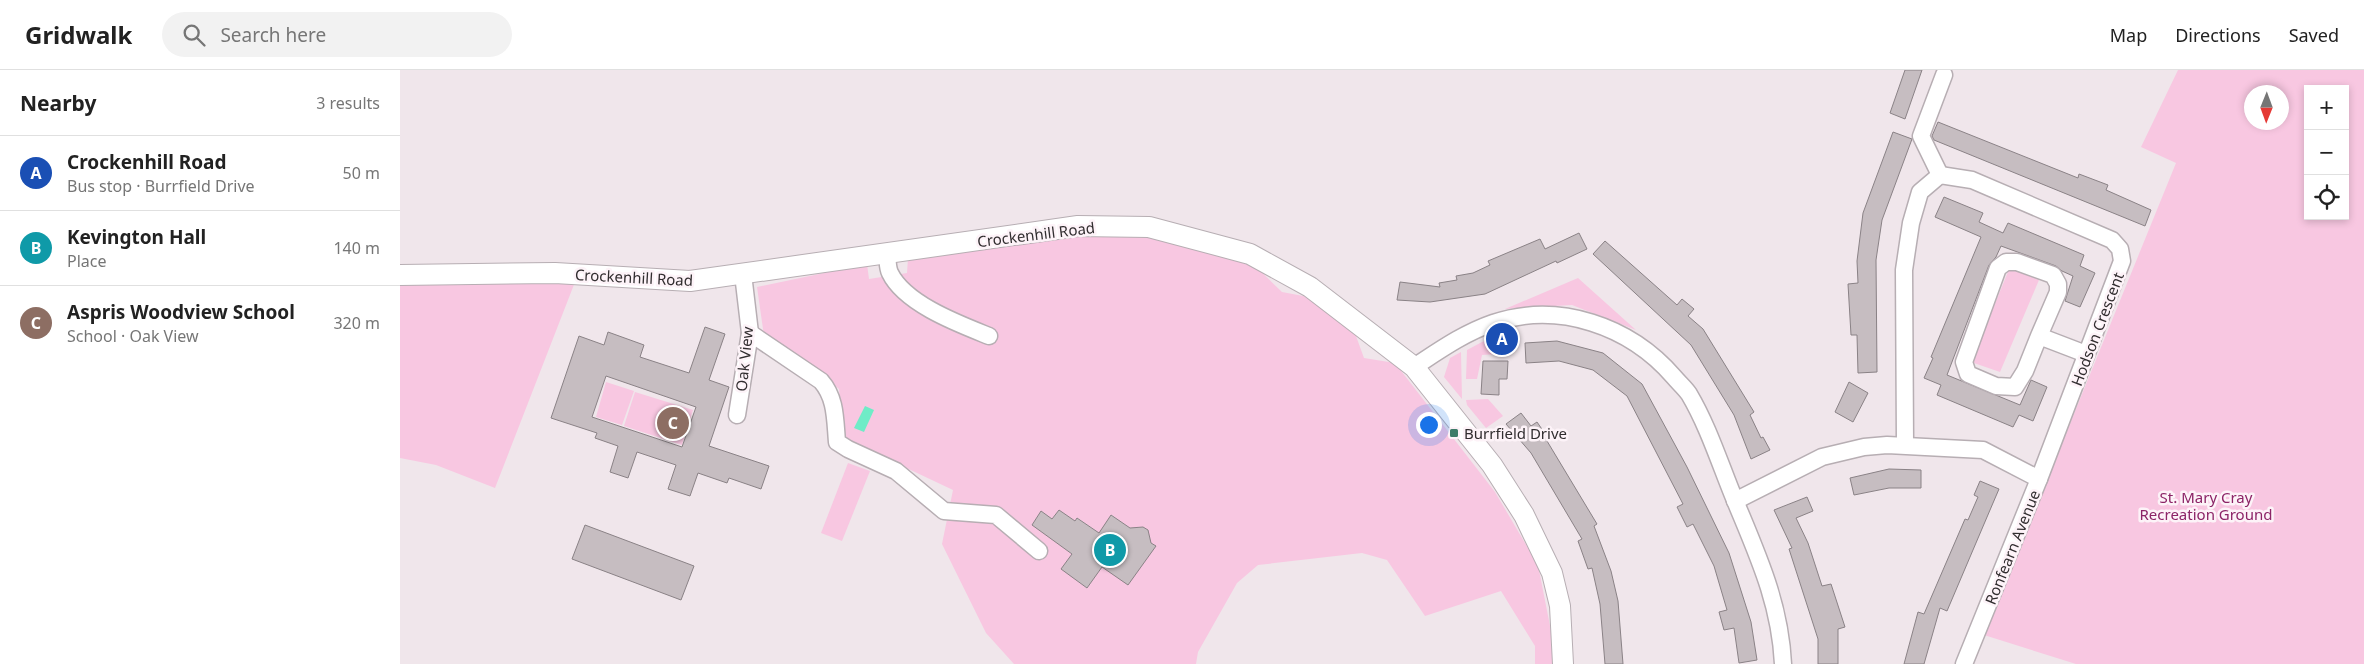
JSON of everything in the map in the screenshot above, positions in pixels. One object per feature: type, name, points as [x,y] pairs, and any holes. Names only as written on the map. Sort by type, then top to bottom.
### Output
[{"type":"main road","name":"Crockenhill Road","points":[[400,275],[555,273],[690,281],[1078,226],[1148,227],[1250,254],[1310,287],[1414,367],[1492,465],[1524,515],[1552,573],[1560,606],[1563,664]]},
{"type":"street","points":[[1905,444],[1904,270],[1911,223],[1920,192],[1940,175],[1921,136],[1944,75]]},
{"type":"street","name":"Hodson Crescent","points":[[1940,175],[1972,180],[2112,240],[2120,249],[2122,261],[2120,270],[2039,479]]},
{"type":"street","points":[[887,254],[890,272],[904,292],[951,321],[990,336]]},
{"type":"street","points":[[2006,262],[2017,262],[2052,275],[2058,284],[2058,292],[2039,336],[2025,371],[2015,387],[1996,386],[1968,374],[1964,362],[1978,318],[1998,268],[2006,262]]},
{"type":"street","name":"Oak View","points":[[737,415],[750,333],[743,274]]},
{"type":"street","points":[[1414,367],[1466,334],[1495,322],[1528,316],[1553,315],[1581,319],[1620,333],[1647,350],[1688,394],[1711,441],[1771,589],[1783,664]]},
{"type":"street","points":[[750,333],[821,381],[830,391],[833,400],[838,442],[848,449],[896,470],[944,511],[996,515],[1039,551]]},
{"type":"street","points":[[2039,336],[2086,354]]},
{"type":"street","name":"Ronfearn Avenue","points":[[1735,501],[1822,457],[1864,447],[1905,444],[1983,450],[2039,479],[1964,664]]},
{"type":"green space","name":"St. Mary Cray Recreation Ground","points":[[2178,70],[2364,70],[2364,664],[2076,664],[1984,635],[2176,163],[2141,147]]},
{"type":"green space","points":[[1068,234],[1147,236],[1250,261],[1282,292],[1319,299],[1352,325],[1364,358],[1395,363],[1495,492],[1538,565],[1553,641],[1553,664],[1535,664],[1535,646],[1501,591],[1425,616],[1387,560],[1362,553],[1258,565],[1237,583],[1198,652],[1196,664],[1014,664],[986,633],[942,544],[953,490],[843,438],[839,389],[816,369],[764,336],[757,287],[867,264],[869,279],[907,273],[908,258]],"holes":[[[1059,510],[1075,521],[1078,518],[1099,533],[1112,515],[1135,532],[1138,527],[1143,527],[1148,531],[1147,540],[1102,567],[1087,588],[1062,569],[1072,554],[1032,525],[1041,511],[1052,519]]]},
{"type":"green space","points":[[2010,267],[2039,280],[2000,372],[1971,362]]},
{"type":"green space","points":[[400,277],[575,282],[495,488],[436,465],[400,458]]},
{"type":"green space","points":[[1578,278],[1636,330],[1572,305],[1505,309]]},
{"type":"green space","points":[[1511,334],[1512,353],[1482,355],[1477,379],[1466,379],[1467,350],[1482,342]]},
{"type":"green space","points":[[1461,352],[1462,399],[1444,377],[1450,358]]},
{"type":"green space","points":[[606,382],[634,391],[622,425],[596,417]]},
{"type":"green space","points":[[635,392],[693,410],[682,445],[624,426]]},
{"type":"green space","points":[[1488,399],[1503,416],[1486,428],[1467,405],[1466,400]]},
{"type":"green space","points":[[848,463],[870,471],[842,541],[821,533]]},
{"type":"shaded area","points":[[865,406],[874,410],[864,432],[854,428]]},
{"type":"building","points":[[1905,70],[1922,70],[1905,119],[1890,113]]},
{"type":"building","points":[[1938,122],[2078,178],[2079,174],[2108,185],[2106,190],[2151,210],[2145,226],[1934,140],[1932,136]]},
{"type":"building","points":[[1893,132],[1912,139],[1882,220],[1876,260],[1877,372],[1858,373],[1857,335],[1851,335],[1848,284],[1858,283],[1857,261],[1863,213]]},
{"type":"building","points":[[1944,197],[1983,213],[1979,222],[2003,233],[2008,223],[2084,255],[2080,266],[2095,273],[2080,307],[2065,301],[2073,276],[2056,266],[2001,246],[1996,257],[1989,265],[1947,375],[2020,405],[2031,380],[2047,387],[2033,421],[2019,415],[2013,427],[1937,395],[1941,385],[1924,378],[1981,237],[1935,217]]},
{"type":"building","points":[[1579,233],[1587,249],[1557,263],[1556,261],[1485,294],[1430,302],[1397,300],[1400,282],[1440,287],[1439,283],[1457,280],[1456,276],[1473,273],[1490,265],[1488,261],[1540,239],[1545,249]]},
{"type":"building","points":[[1605,241],[1677,305],[1682,299],[1694,309],[1688,316],[1703,329],[1754,412],[1750,415],[1761,438],[1763,437],[1770,450],[1751,459],[1734,415],[1691,345],[1593,254]]},
{"type":"building","points":[[705,327],[725,334],[709,380],[729,387],[709,446],[769,466],[761,489],[729,478],[727,483],[698,473],[690,496],[668,489],[676,465],[637,452],[628,478],[610,472],[618,446],[595,438],[597,433],[551,418],[579,336],[604,345],[608,332],[644,345],[640,357],[689,373]],"holes":[[[606,376],[696,407],[682,447],[592,417]]]},
{"type":"building","points":[[1557,341],[1603,353],[1642,384],[1687,467],[1729,553],[1751,622],[1757,660],[1739,663],[1734,628],[1724,630],[1719,612],[1727,610],[1714,566],[1693,524],[1687,527],[1677,507],[1683,504],[1627,396],[1593,370],[1559,361],[1526,363],[1525,343]]},
{"type":"building","points":[[1483,361],[1508,361],[1507,379],[1499,379],[1499,395],[1481,394]]},
{"type":"building","points":[[1849,382],[1868,393],[1853,422],[1835,412]]},
{"type":"building","points":[[1521,413],[1531,426],[1537,422],[1546,435],[1544,436],[1597,524],[1594,526],[1611,571],[1618,601],[1623,664],[1605,664],[1600,604],[1592,568],[1588,569],[1578,541],[1582,539],[1531,453],[1506,424]]},
{"type":"building","points":[[1889,469],[1921,470],[1921,488],[1889,488],[1854,495],[1850,478]]},
{"type":"building","points":[[1980,481],[1999,489],[1947,611],[1940,608],[1924,664],[1904,664],[1918,612],[1924,614],[1965,519],[1968,520],[1978,497],[1974,495]]},
{"type":"building","points":[[1807,497],[1813,511],[1796,518],[1808,543],[1822,586],[1831,584],[1845,627],[1838,629],[1838,664],[1818,664],[1818,639],[1789,549],[1792,548],[1774,510]]},
{"type":"building","points":[[1059,510],[1075,521],[1077,518],[1099,533],[1111,515],[1130,528],[1143,527],[1148,530],[1151,543],[1156,546],[1128,585],[1102,567],[1087,588],[1061,569],[1072,554],[1032,525],[1041,511],[1052,519]]},
{"type":"building","points":[[585,525],[694,566],[681,600],[572,559]]},
{"type":"place","name":"Crockenhill Road","points":[[1502,339]]},
{"type":"place","name":"Aspris Woodview School","points":[[673,423]]},
{"type":"place","name":"Burrfield Drive","points":[[1454,433]]},
{"type":"place","name":"Kevington Hall","points":[[1110,550]]}]
